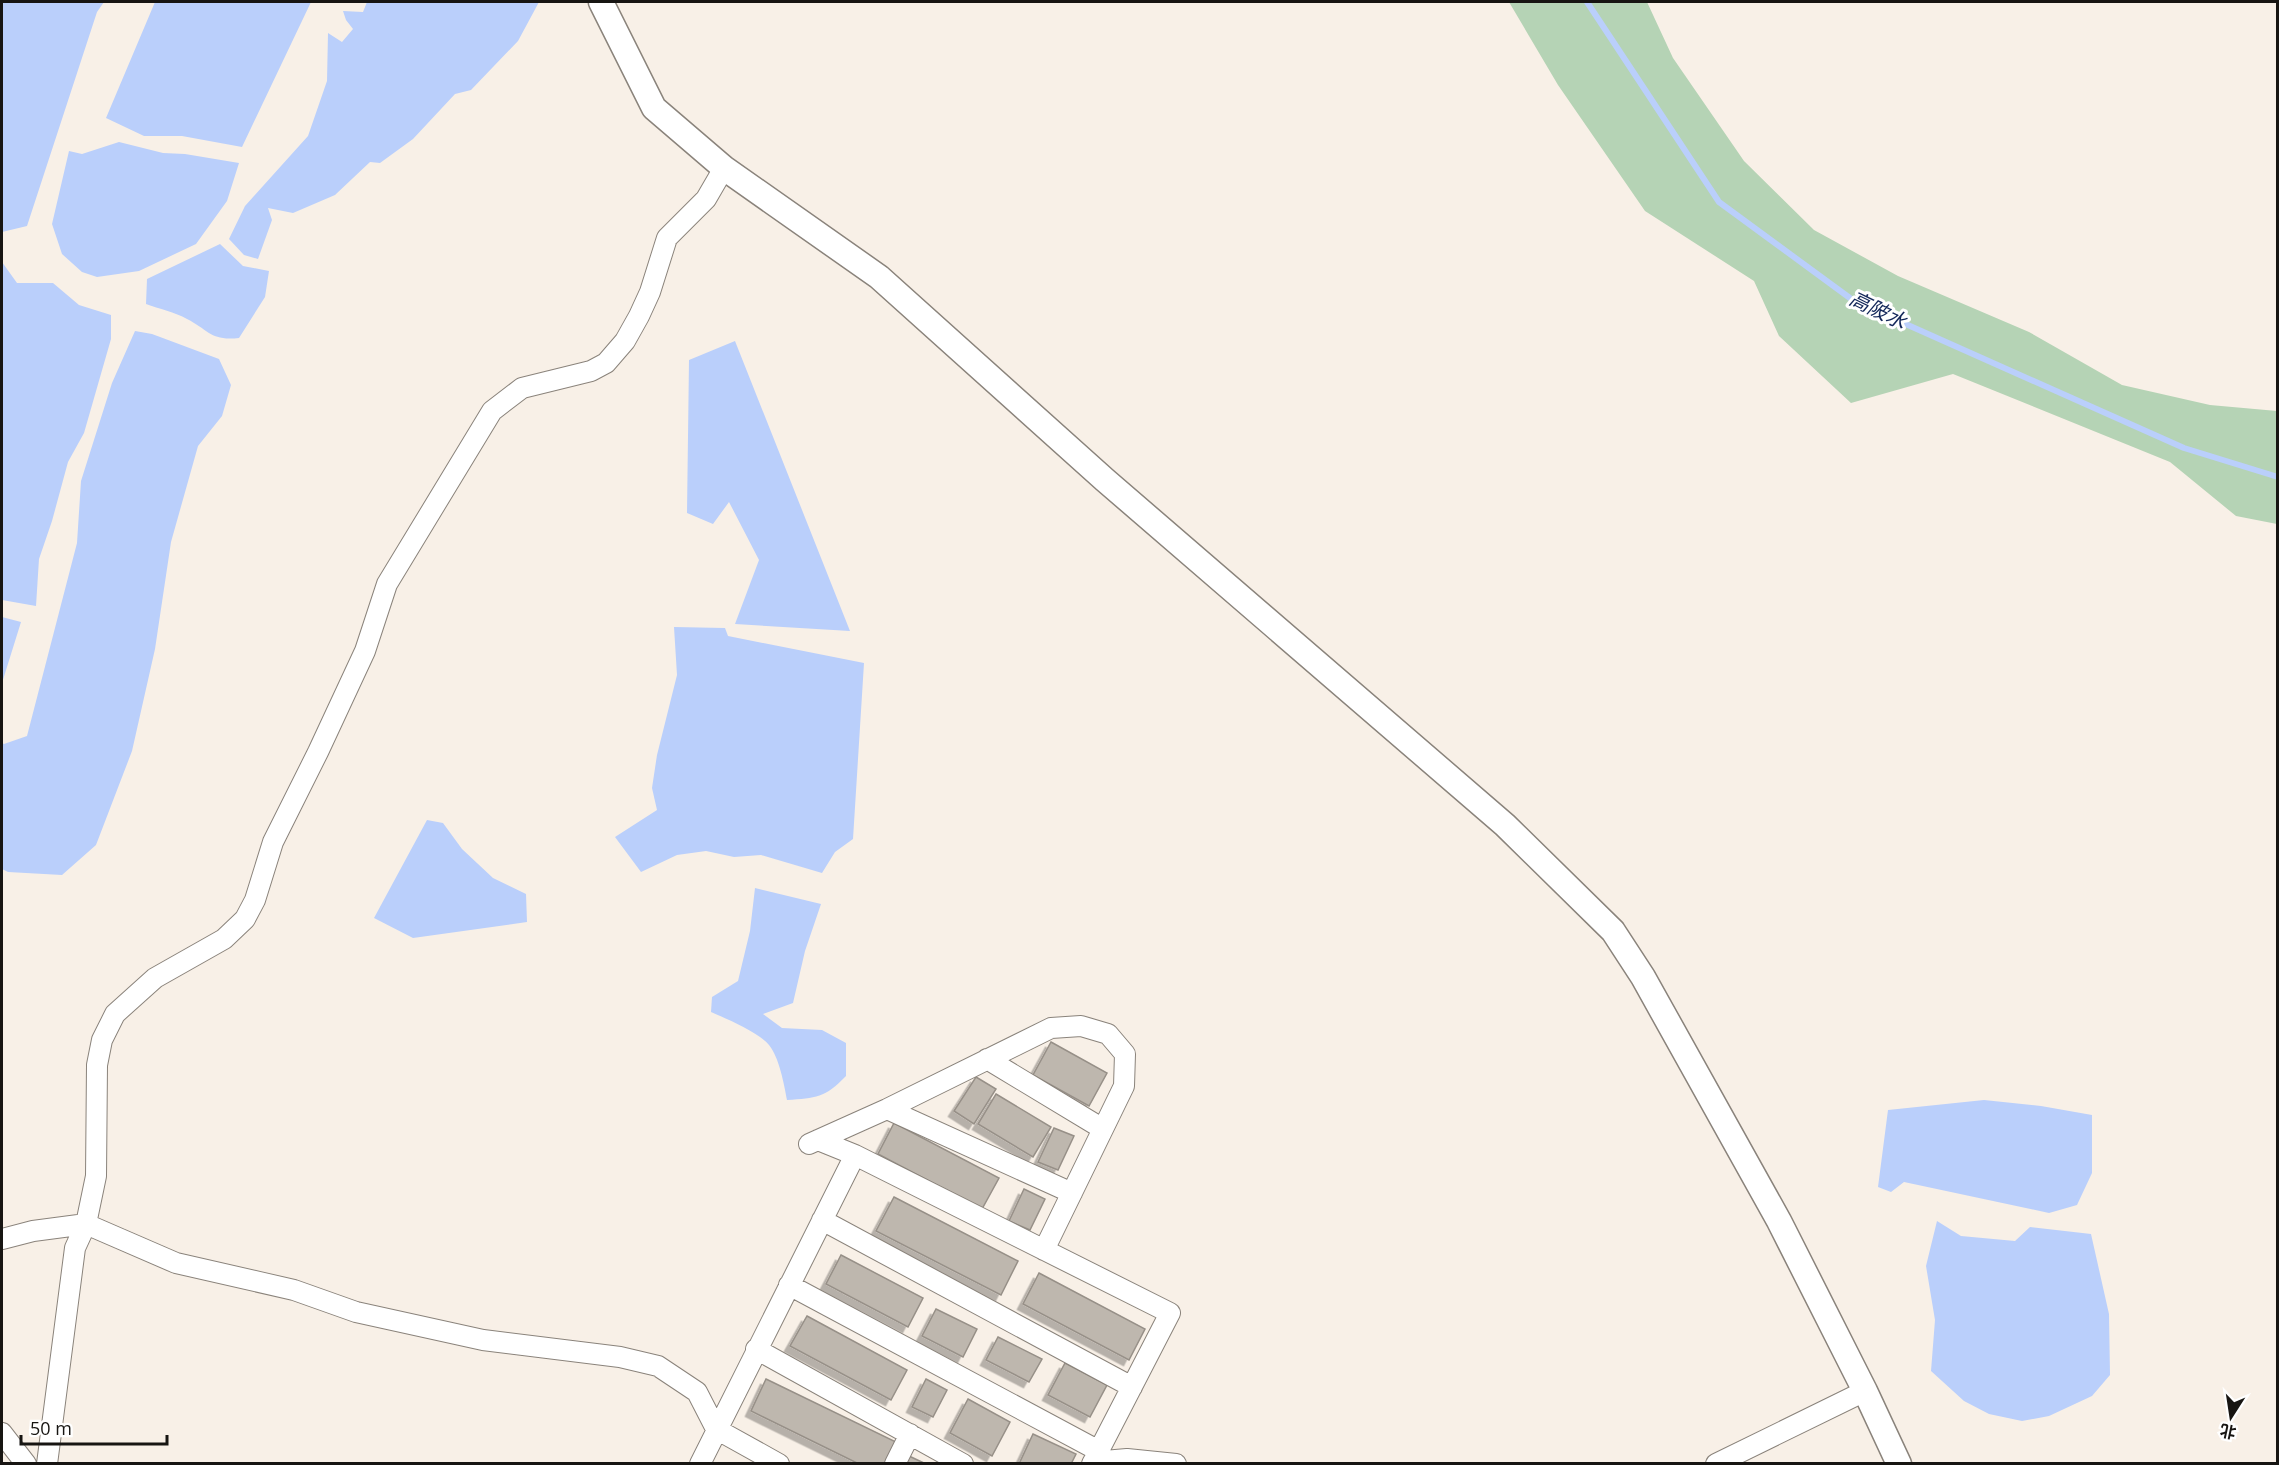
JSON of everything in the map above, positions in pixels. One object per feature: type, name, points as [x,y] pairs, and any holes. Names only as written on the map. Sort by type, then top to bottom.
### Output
[{"type":"street","points":[[601,2],[654,108],[724,168],[879,277],[1105,480],[1505,825],[1613,931],[1643,977],[1779,1221],[1865,1391],[1899,1464]]},
{"type":"street","points":[[47,1464],[75,1248],[87,1224],[96,1176],[97,1065],[102,1040],[115,1014],[155,978],[224,939],[245,919],[255,900],[273,842],[318,752],[364,651],[387,584],[492,411],[522,388],[591,371],[606,363],[625,341],[639,316],[650,292],[667,238],[706,199],[724,168]]},
{"type":"street","points":[[1044,1250],[1124,1086],[1125,1054],[1108,1034],[1081,1026],[1051,1028],[887,1109],[813,1142],[855,1155],[1044,1250],[1170,1312],[1095,1459]]},
{"type":"street","points":[[987,1059],[1103,1130]]},
{"type":"street","points":[[887,1109],[1072,1192]]},
{"type":"street","points":[[700,1464],[855,1155]]},
{"type":"street","points":[[822,1220],[1132,1387]]},
{"type":"street","points":[[2,1239],[33,1231],[87,1224],[176,1263],[294,1290],[356,1312],[483,1341],[620,1357],[658,1366],[698,1392],[716,1429],[779,1464]]},
{"type":"street","points":[[789,1285],[1095,1459],[1176,1464]]},
{"type":"street","points":[[756,1349],[963,1464]]},
{"type":"street","points":[[1716,1464],[1865,1391]]},
{"type":"street","points":[[2,1433],[26,1464]]},
{"type":"street","points":[[895,1464],[910,1434]]},
{"type":"green space","points":[[1509,2],[1647,2],[1673,58],[1744,161],[1814,230],[1898,276],[2029,332],[2122,385],[2210,405],[2277,411],[2277,524],[2236,516],[2170,462],[1953,374],[1851,403],[1779,336],[1754,281],[1645,211],[1558,85]]},
{"type":"water","points":[[2,2],[104,2],[97,12],[27,226],[2,232]]},
{"type":"water","points":[[155,2],[311,2],[242,147],[182,136],[144,136],[106,118]]},
{"type":"water","points":[[367,2],[539,2],[518,41],[471,90],[455,94],[413,139],[380,163],[370,162],[335,195],[293,213],[268,208],[272,220],[258,259],[244,255],[229,239],[245,206],[308,136],[327,81],[328,33],[342,42],[353,29],[343,11],[363,12]]},
{"type":"water","points":[[119,142],[163,153],[185,154],[239,163],[227,201],[196,244],[139,271],[97,277],[82,272],[62,254],[52,224],[69,151],[82,154]]},
{"type":"water","points":[[220,244],[243,266],[269,271],[265,297],[239,338],[222,338],[210,334],[172,312],[146,304],[147,279]]},
{"type":"water","points":[[2,262],[17,283],[53,283],[79,305],[111,315],[111,339],[84,433],[68,462],[39,559],[36,606],[2,600]]},
{"type":"water","points":[[135,331],[152,334],[219,359],[231,385],[222,416],[198,446],[171,542],[155,649],[132,751],[96,845],[62,875],[8,872],[2,869],[2,743],[27,736],[77,543],[81,481],[112,383]]},
{"type":"water","points":[[735,341],[850,631],[735,624],[759,560],[729,502],[713,524],[687,513],[689,360]]},
{"type":"water","points":[[2,617],[21,622],[2,683]]},
{"type":"water","points":[[674,627],[725,628],[728,636],[864,663],[853,839],[835,852],[822,873],[761,855],[734,857],[706,851],[677,855],[641,872],[615,837],[657,810],[652,788],[657,755],[677,675]]},
{"type":"water","points":[[427,820],[443,823],[462,849],[493,878],[526,894],[527,922],[413,938],[374,918]]},
{"type":"water","points":[[755,888],[821,904],[805,951],[793,1003],[763,1014],[782,1028],[822,1030],[846,1043],[846,1076],[820,1096],[787,1100],[778,1063],[769,1045],[750,1031],[711,1012],[712,997],[738,981],[750,931]]},
{"type":"water","points":[[1984,1100],[2041,1106],[2092,1115],[2092,1173],[2077,1205],[2049,1213],[1904,1182],[1891,1192],[1878,1187],[1888,1110]]},
{"type":"water","points":[[1937,1221],[1961,1236],[2015,1241],[2030,1227],[2091,1234],[2109,1314],[2110,1375],[2092,1396],[2049,1416],[2022,1421],[1989,1414],[1964,1401],[1931,1371],[1935,1320],[1926,1266]]},
{"type":"building","points":[[1051,1042],[1107,1073],[1089,1106],[1033,1075]]},
{"type":"building","points":[[976,1077],[996,1089],[974,1124],[954,1111]]},
{"type":"building","points":[[996,1094],[1051,1127],[1033,1157],[978,1124]]},
{"type":"building","points":[[894,1123],[999,1178],[982,1209],[878,1154]]},
{"type":"building","points":[[1054,1128],[1074,1136],[1058,1170],[1038,1162]]},
{"type":"building","points":[[1024,1189],[1045,1199],[1030,1230],[1009,1221]]},
{"type":"building","points":[[894,1197],[1018,1261],[1001,1295],[876,1231]]},
{"type":"building","points":[[841,1255],[923,1298],[908,1327],[826,1284]]},
{"type":"building","points":[[1039,1273],[1145,1329],[1129,1360],[1023,1304]]},
{"type":"building","points":[[936,1309],[977,1329],[963,1357],[922,1336]]},
{"type":"building","points":[[807,1316],[907,1370],[891,1400],[790,1346]]},
{"type":"building","points":[[998,1337],[1042,1359],[1029,1382],[986,1360]]},
{"type":"building","points":[[1065,1363],[1107,1385],[1090,1417],[1048,1395]]},
{"type":"building","points":[[766,1379],[896,1442],[885,1464],[859,1464],[751,1411]]},
{"type":"building","points":[[926,1379],[947,1390],[933,1417],[912,1407]]},
{"type":"building","points":[[968,1399],[1010,1422],[992,1456],[950,1433]]},
{"type":"building","points":[[1033,1434],[1076,1454],[1071,1464],[1019,1464]]},
{"type":"building","points":[[909,1456],[926,1464],[905,1464]]},
{"type":"waterway","name":"高陂水","points":[[1587,2],[1719,202],[1854,301],[2184,448],[2278,477]]}]
